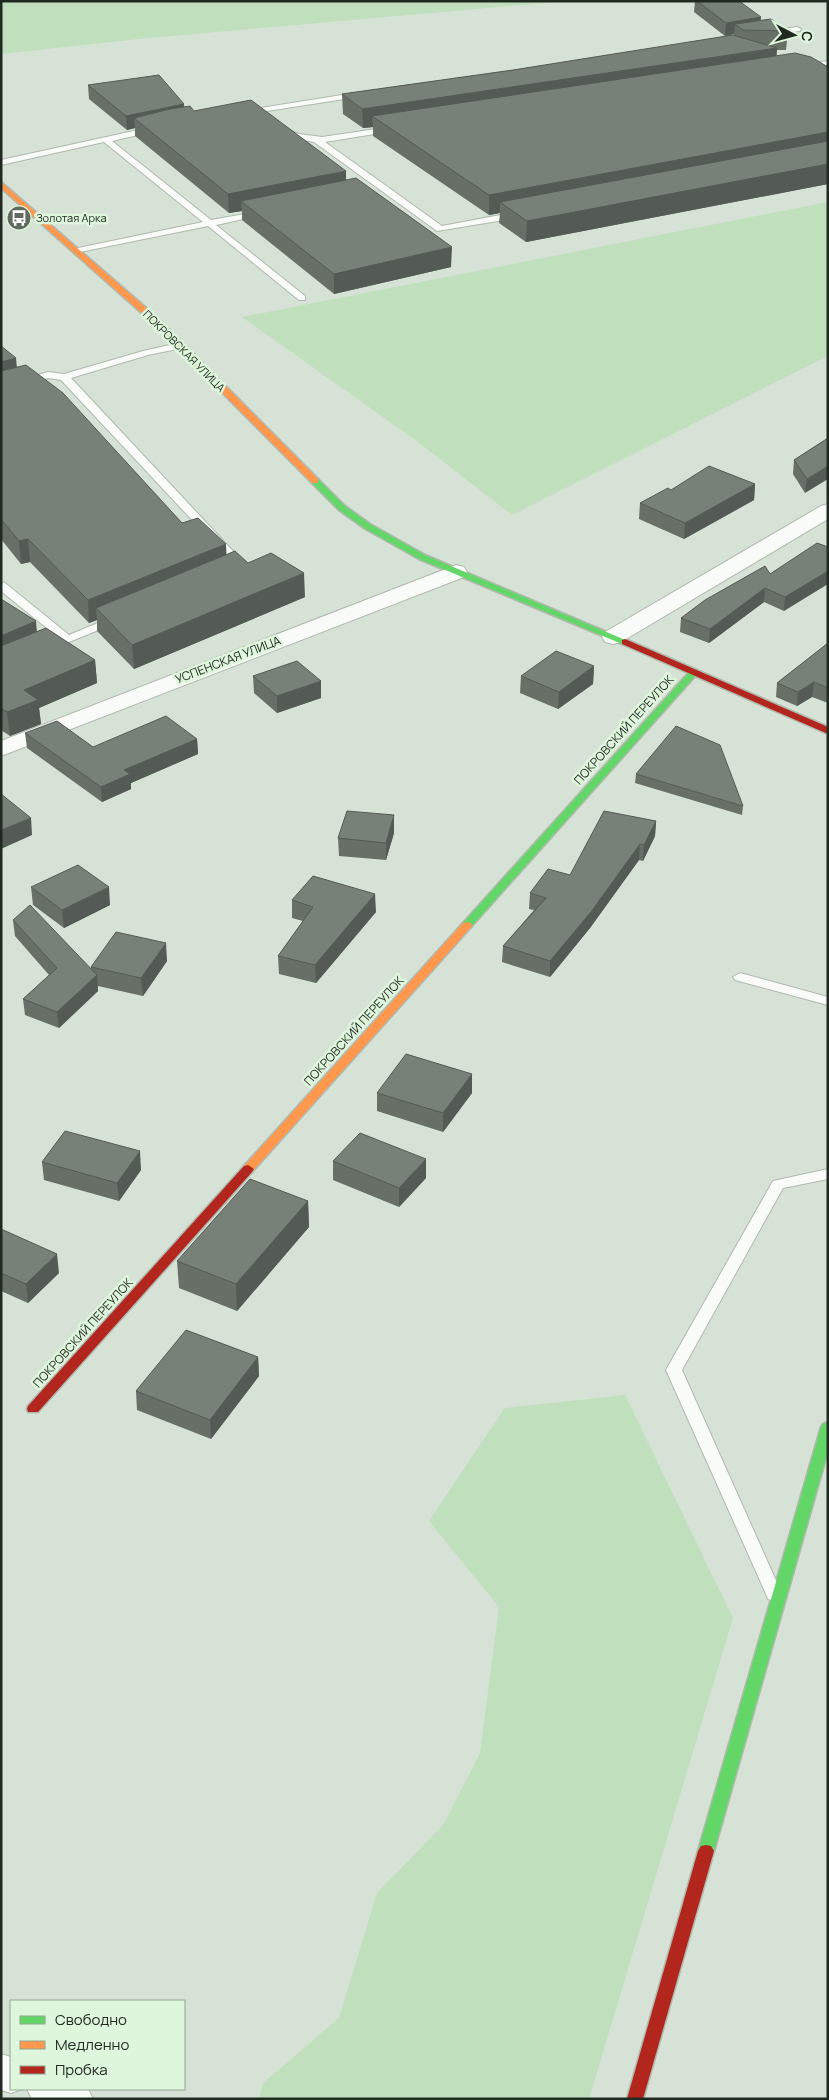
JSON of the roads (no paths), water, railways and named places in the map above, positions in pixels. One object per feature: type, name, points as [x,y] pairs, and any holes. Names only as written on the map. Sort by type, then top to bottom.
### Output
[{"type":"street","name":"ПОКРОВСКАЯ УЛИЦА","points":[[1,184],[157,322],[342,508],[362,524],[387,539],[456,572],[613,636],[828,731]]},
{"type":"street","points":[[613,636],[828,510]]},
{"type":"street","name":"УСПЕНСКАЯ УЛИЦА","points":[[1,749],[456,572]]},
{"type":"street","name":"ПОКРОВСКИЙ ПЕРЕУЛОК","points":[[33,1409],[694,672]]},
{"type":"street","points":[[635,2099],[828,1427]]},
{"type":"street","points":[[50,2090],[74,2099]]},
{"type":"lane","points":[[758,35],[797,29]]},
{"type":"lane","points":[[794,67],[828,63]]},
{"type":"lane","points":[[240,113],[367,94]]},
{"type":"lane","points":[[257,110],[270,120]]},
{"type":"lane","points":[[278,125],[294,137],[317,140],[395,128]]},
{"type":"lane","points":[[1,163],[162,126]]},
{"type":"lane","points":[[105,139],[302,298]]},
{"type":"lane","points":[[317,140],[440,230],[527,213]]},
{"type":"lane","points":[[370,189],[380,187]]},
{"type":"lane","points":[[78,251],[272,210]]},
{"type":"lane","points":[[1,389],[48,376],[64,377],[146,353],[179,346]]},
{"type":"lane","points":[[64,377],[242,567],[232,570]]},
{"type":"lane","points":[[1,585],[67,639]]},
{"type":"lane","points":[[34,653],[122,616]]},
{"type":"lane","points":[[740,977],[828,1001]]},
{"type":"lane","points":[[778,1602],[674,1370],[778,1184],[828,1174]]},
{"type":"place","name":"Золотая Арка","points":[[19,218]]}]
